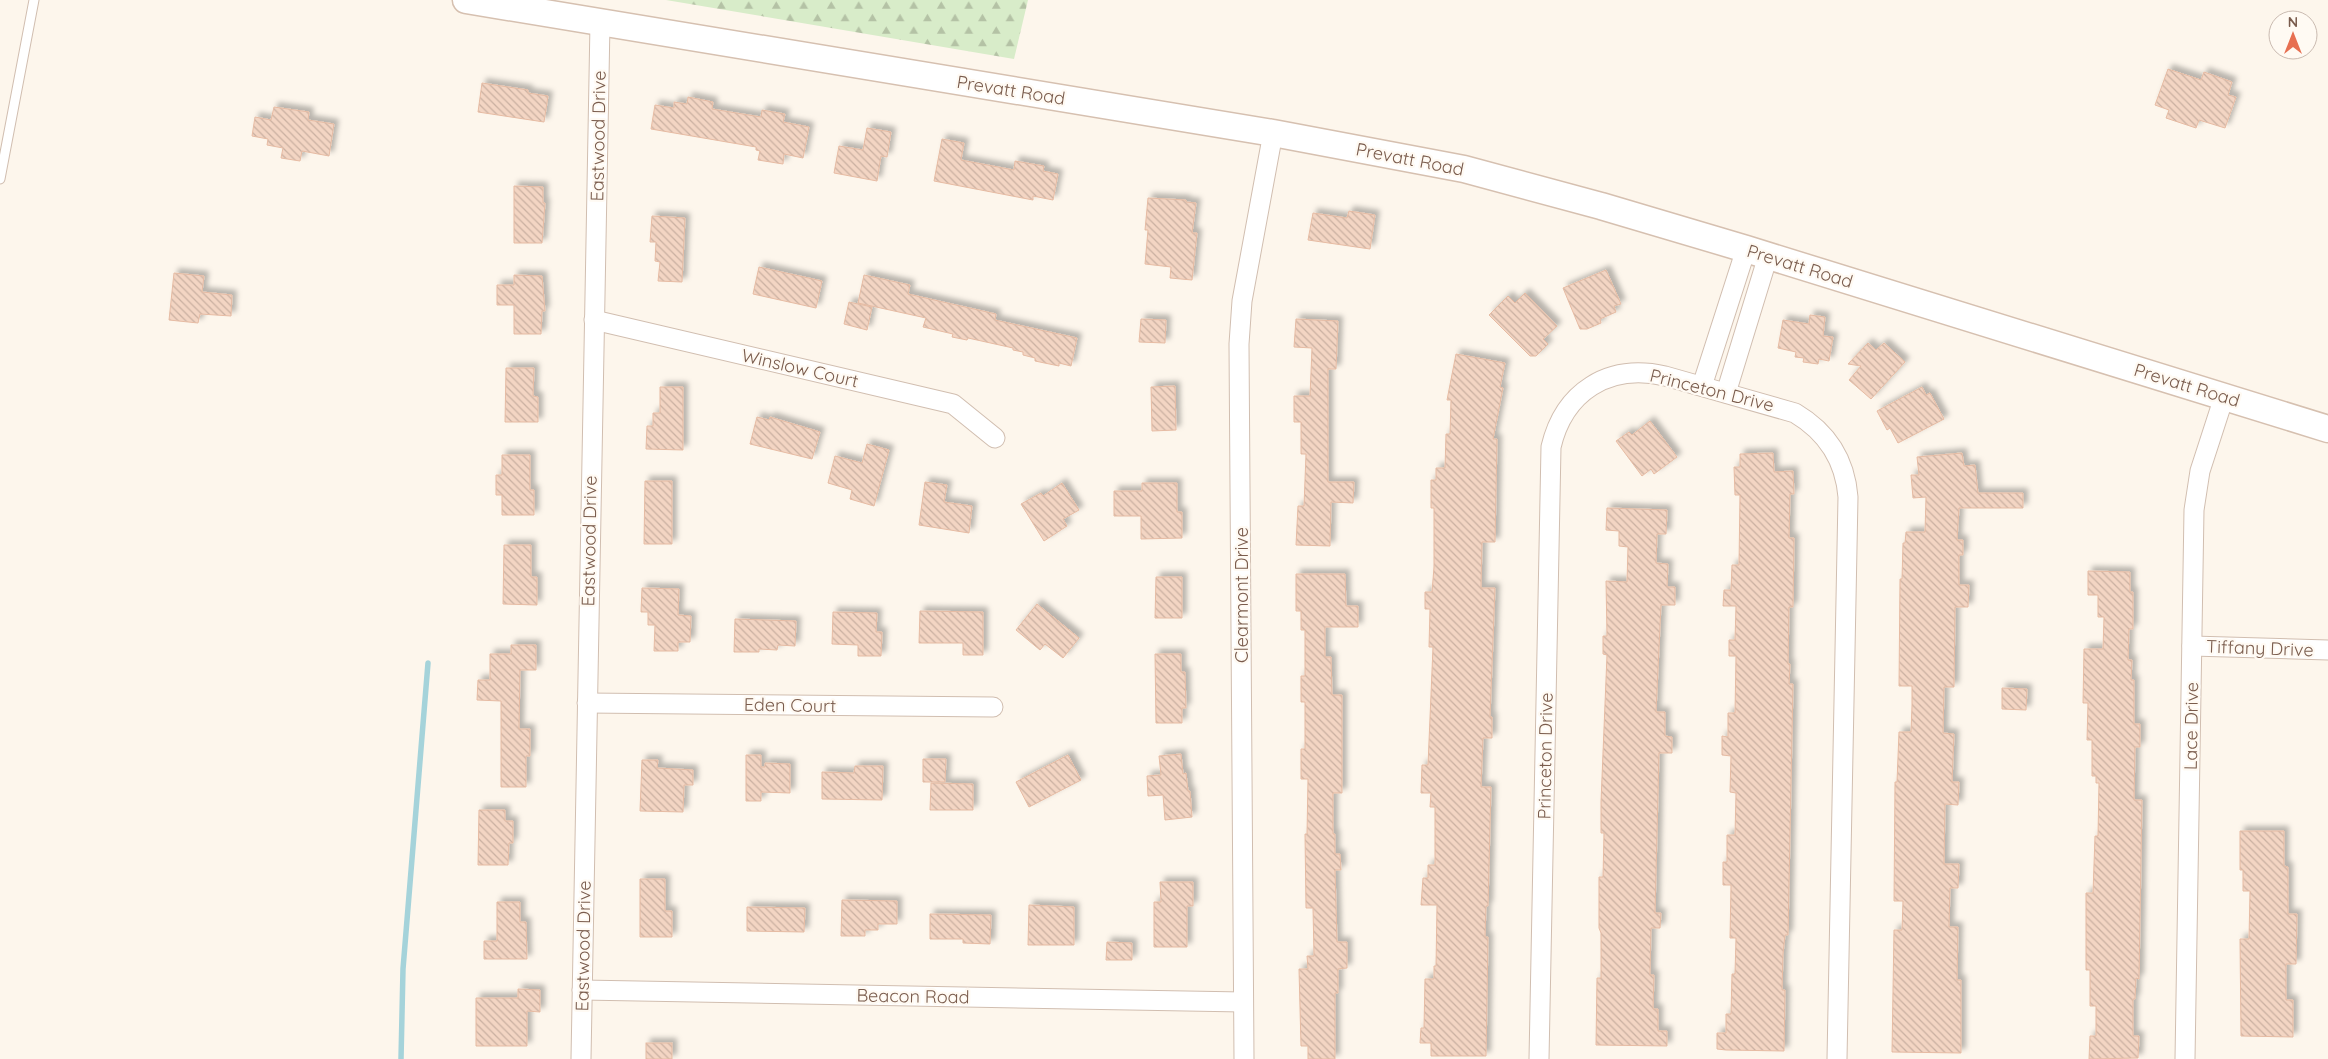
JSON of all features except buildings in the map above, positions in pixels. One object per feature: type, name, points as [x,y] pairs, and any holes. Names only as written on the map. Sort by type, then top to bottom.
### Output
[{"type":"street","name":"Prevatt Road","points":[[466,0],[1273,134],[1464,168],[1757,252],[2328,429]]},
{"type":"street","name":"Eastwood Drive","points":[[581,1059],[586,703],[600,23]]},
{"type":"street","name":"Clearmont Drive","points":[[1244,1059],[1240,344],[1242,301],[1273,134]]},
{"type":"street","points":[[1702,386],[1757,252]]},
{"type":"street","points":[[1726,393],[1757,252]]},
{"type":"street","name":"Winslow Court","points":[[594,320],[953,404],[995,438]]},
{"type":"street","name":"Princeton Drive","points":[[1539,1059],[1551,447],[1554,434],[1566,409],[1575,399],[1599,382],[1613,376],[1644,372],[1781,408],[1808,421],[1830,442],[1840,461],[1846,482],[1837,1059]]},
{"type":"street","name":"Lace Drive","points":[[2185,1059],[2196,490],[2224,397]]},
{"type":"street","name":"Tiffany Drive","points":[[2192,646],[2328,650]]},
{"type":"street","name":"Eden Court","points":[[586,703],[993,707]]},
{"type":"street","name":"Beacon Road","points":[[582,990],[1243,1002]]},
{"type":"lane","points":[[0,179],[34,0]]},
{"type":"green space","points":[[666,0],[1028,0],[1014,59]]},
{"type":"waterway","points":[[401,1059],[403,969],[428,663]]}]
